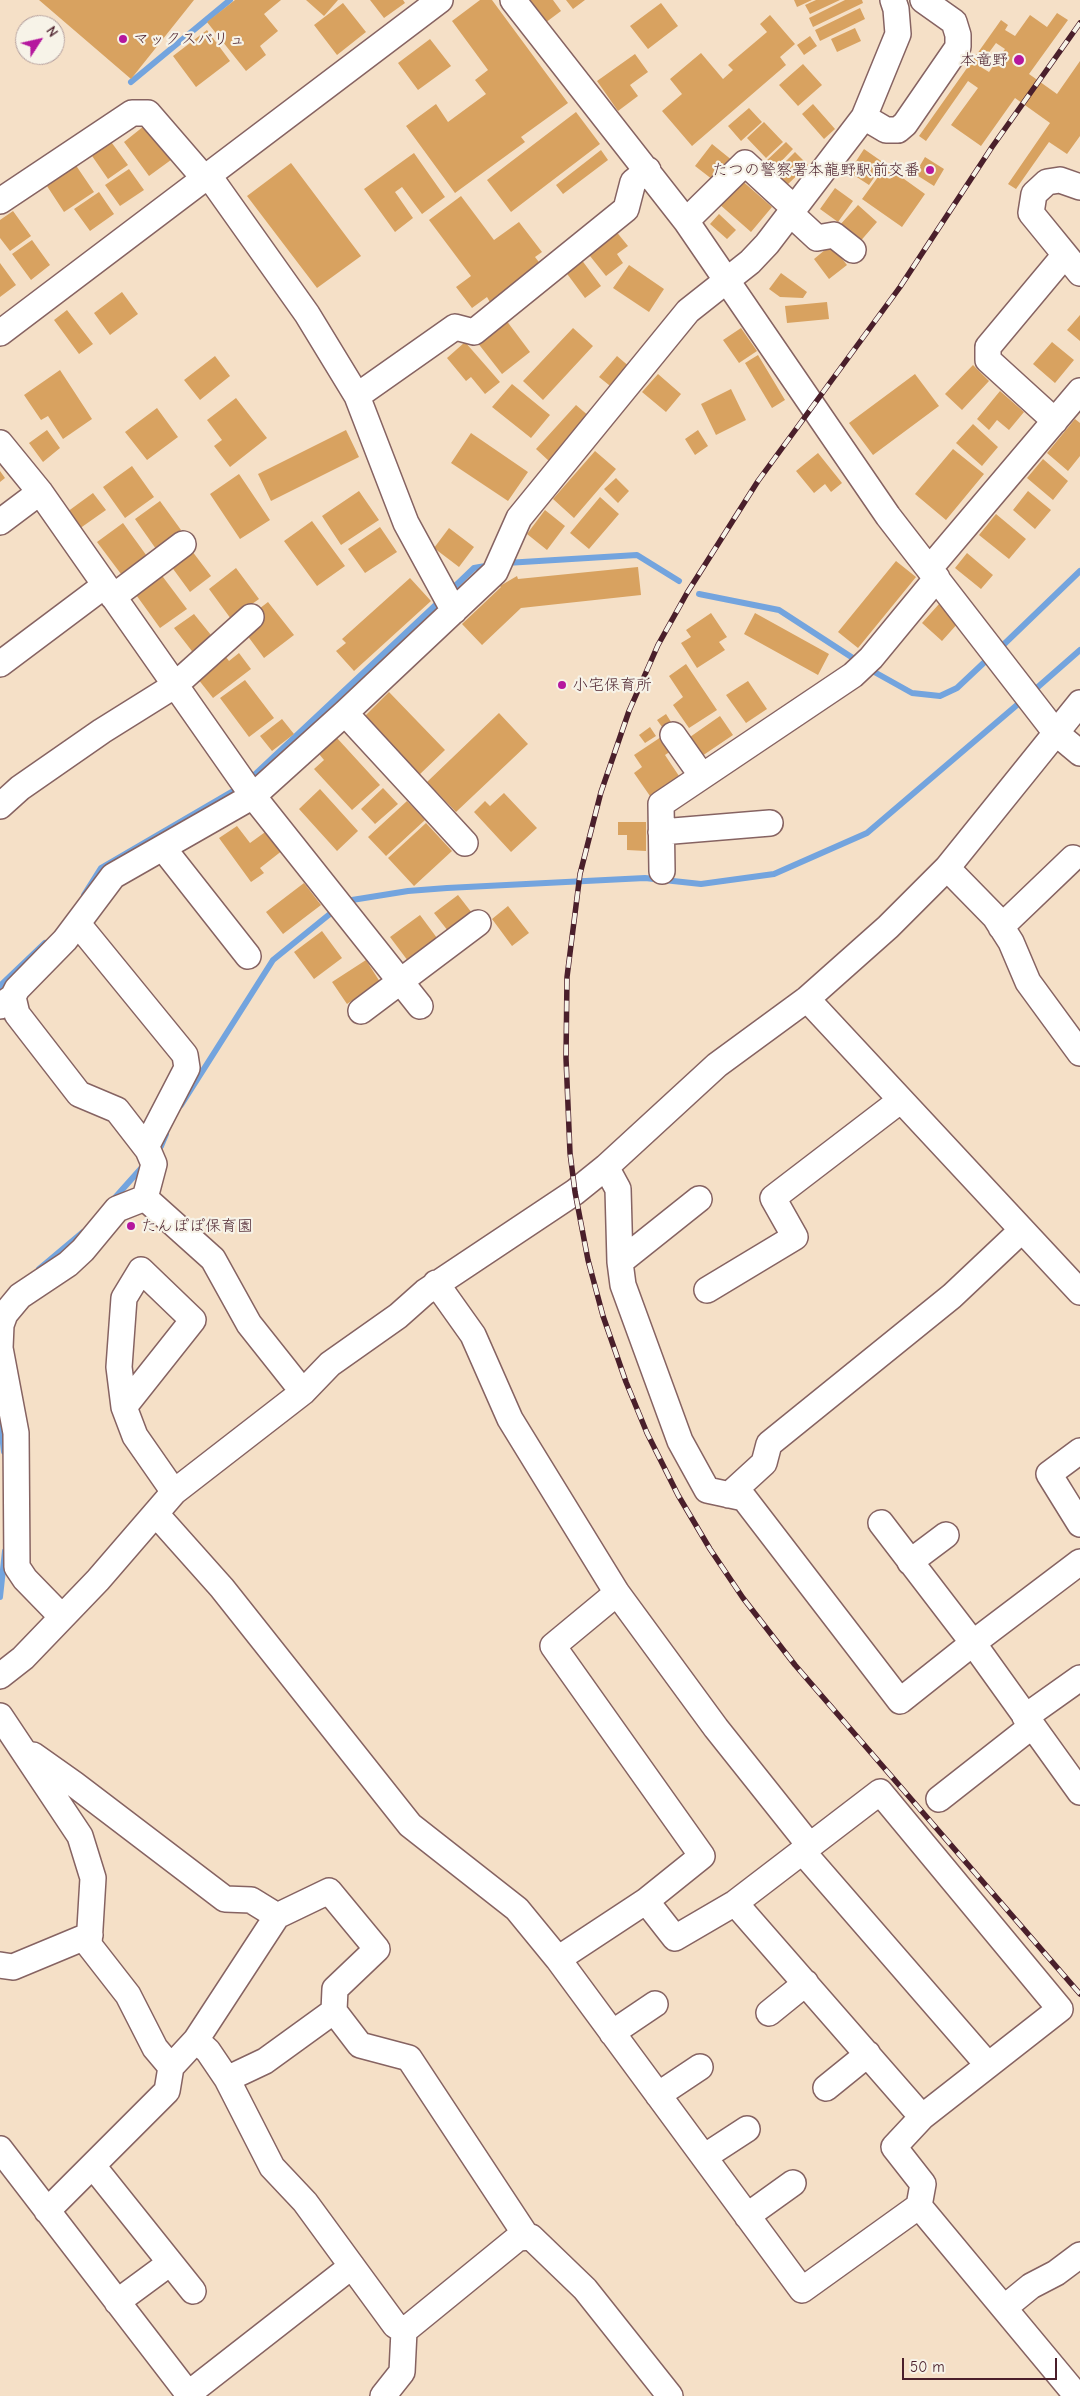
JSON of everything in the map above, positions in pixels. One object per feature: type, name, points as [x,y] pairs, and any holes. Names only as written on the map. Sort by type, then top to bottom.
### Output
[{"type":"street","points":[[0,333],[440,0]]},
{"type":"street","points":[[513,0],[648,170],[686,221],[888,516],[1056,733],[1080,753]]},
{"type":"street","points":[[892,0],[896,9],[898,34]]},
{"type":"street","points":[[145,1198],[154,1164],[146,1147],[118,1110],[79,1094],[6,1001],[78,924],[112,876],[252,796],[345,713],[495,572],[519,518],[688,311],[750,262],[793,212],[864,117],[898,34],[930,5],[954,22],[958,35],[958,47],[905,124],[898,130],[886,130],[864,117]]},
{"type":"street","points":[[0,201],[132,113],[148,113],[207,178],[307,314],[357,396],[406,523],[454,611]]},
{"type":"street","points":[[686,221],[745,163],[817,238],[834,235],[853,250]]},
{"type":"street","points":[[357,396],[455,327],[474,332],[626,208],[633,182],[648,170]]},
{"type":"street","points":[[1054,421],[988,360],[988,347],[1072,264],[1031,213],[1034,194],[1047,182],[1060,180],[1080,188]]},
{"type":"street","points":[[662,871],[661,804],[853,675],[871,658],[934,573],[1054,421],[1080,391]]},
{"type":"street","points":[[0,443],[40,492],[252,796],[420,1006]]},
{"type":"street","points":[[0,522],[40,492]]},
{"type":"street","points":[[0,664],[183,544]]},
{"type":"street","points":[[0,806],[20,788],[102,731],[174,686],[251,617]]},
{"type":"street","points":[[0,1676],[23,1658],[62,1617],[174,1492],[303,1392],[330,1364],[398,1316],[436,1283],[574,1192],[606,1167],[717,1065],[807,999],[888,927],[946,868],[1080,703]]},
{"type":"street","points":[[345,713],[465,843]]},
{"type":"street","points":[[673,735],[702,776]]},
{"type":"street","points":[[661,832],[770,823]]},
{"type":"street","points":[[163,848],[248,956]]},
{"type":"street","points":[[1001,927],[1073,858]]},
{"type":"street","points":[[946,868],[995,917],[1011,942],[1028,982],[1078,1044]]},
{"type":"street","points":[[361,1011],[478,923]]},
{"type":"street","points":[[78,924],[185,1055],[188,1068],[146,1147]]},
{"type":"street","points":[[807,999],[1080,1292]]},
{"type":"street","points":[[707,1290],[795,1237],[773,1198],[901,1100]]},
{"type":"street","points":[[606,1167],[618,1189],[620,1262],[623,1285],[680,1441],[707,1490],[744,1498],[900,1701],[1080,1562]]},
{"type":"street","points":[[145,1198],[212,1259],[249,1324],[303,1392]]},
{"type":"street","points":[[62,1617],[24,1579],[17,1567],[16,1433],[0,1348],[1,1325],[5,1314],[20,1296],[68,1264],[83,1250],[117,1209],[145,1198]]},
{"type":"street","points":[[620,1262],[699,1199]]},
{"type":"street","points":[[729,1495],[764,1463],[769,1444],[952,1296],[1022,1230]]},
{"type":"street","points":[[124,1406],[193,1320],[141,1270],[124,1298],[119,1367],[124,1406],[135,1436],[174,1492]]},
{"type":"street","points":[[436,1283],[473,1335],[510,1418],[617,1593],[806,1848],[988,2065]]},
{"type":"street","points":[[1080,1452],[1049,1474],[1080,1524]]},
{"type":"street","points":[[156,1514],[222,1588],[410,1825],[517,1909],[558,1959],[802,2290],[919,2206],[922,2184],[894,2147],[922,2117],[1060,2009],[880,1792],[735,1902],[675,1938],[646,1901]]},
{"type":"street","points":[[881,1523],[973,1643],[1080,1792]]},
{"type":"street","points":[[910,1562],[946,1535]]},
{"type":"street","points":[[558,1959],[646,1901],[702,1856],[553,1646],[617,1593]]},
{"type":"street","points":[[939,1800],[1080,1678]]},
{"type":"street","points":[[0,1716],[80,1836],[93,1878],[89,1945],[128,1995],[155,2048],[171,2067]]},
{"type":"street","points":[[20,1747],[74,1784],[225,1899],[251,1900],[277,1916]]},
{"type":"street","points":[[47,2211],[167,2091],[171,2067],[196,2040],[277,1916],[329,1891],[377,1949],[336,1989],[334,2011],[360,2045],[409,2058],[527,2237]]},
{"type":"street","points":[[735,1902],[922,2117]]},
{"type":"street","points":[[0,1965],[12,1967],[90,1935]]},
{"type":"street","points":[[768,2013],[806,1983]]},
{"type":"street","points":[[612,2033],[655,2004]]},
{"type":"street","points":[[227,2079],[265,2061],[334,2011]]},
{"type":"street","points":[[196,2040],[208,2051],[227,2079],[272,2166],[305,2202],[395,2325],[404,2331]]},
{"type":"street","points":[[826,2088],[868,2054]]},
{"type":"street","points":[[658,2095],[700,2067]]},
{"type":"street","points":[[704,2157],[747,2129]]},
{"type":"street","points":[[0,2149],[189,2395],[352,2266]]},
{"type":"street","points":[[93,2166],[193,2291]]},
{"type":"street","points":[[747,2216],[793,2183]]},
{"type":"street","points":[[919,2206],[1077,2396]]},
{"type":"street","points":[[383,2396],[402,2372],[404,2331],[518,2238],[531,2237],[585,2289],[670,2396]]},
{"type":"street","points":[[1004,2308],[1031,2286],[1056,2273],[1080,2254]]},
{"type":"street","points":[[117,2302],[170,2263]]},
{"type":"building","name":"マックスバリュ","points":[[39,0],[194,0],[131,79],[65,22],[65,15],[56,15]]},
{"type":"building","points":[[235,0],[281,0],[264,14],[278,31],[260,46],[266,55],[246,71],[207,22]]},
{"type":"building","points":[[306,0],[338,0],[324,16]]},
{"type":"building","points":[[370,0],[403,0],[405,3],[384,18]]},
{"type":"building","points":[[480,0],[492,0],[568,103],[521,137],[525,142],[455,193],[406,126],[436,104],[448,122],[486,94],[475,80],[488,70],[452,21]]},
{"type":"building","points":[[528,0],[553,0],[561,11],[545,23]]},
{"type":"building","points":[[566,0],[585,0],[573,9]]},
{"type":"building","points":[[794,0],[812,0],[797,7]]},
{"type":"building","points":[[816,0],[840,0],[810,14],[805,5]]},
{"type":"building","points":[[845,0],[862,0],[863,3],[813,27],[809,18]]},
{"type":"building","points":[[343,3],[366,32],[337,55],[314,25]]},
{"type":"building","points":[[661,3],[678,26],[648,49],[630,26]]},
{"type":"building","points":[[860,8],[865,19],[820,41],[815,30]]},
{"type":"building","points":[[1057,13],[1068,20],[1029,74],[1057,94],[1080,61],[1080,136],[1067,154],[1049,142],[1016,189],[1008,184],[1050,123],[1015,98],[981,146],[951,125],[978,88],[968,81],[926,141],[919,136],[1001,20],[1008,25],[1005,30],[1015,36],[1030,15],[1047,27]],"holes":[[[996,43],[1005,49],[989,72],[979,66]]]},
{"type":"building","points":[[770,15],[795,44],[780,57],[786,65],[692,146],[662,111],[682,94],[670,79],[701,53],[723,79],[733,70],[728,65],[767,32],[760,24]]},
{"type":"building","points":[[855,28],[861,41],[837,52],[831,39]]},
{"type":"building","points":[[207,30],[230,61],[196,87],[173,56]]},
{"type":"building","points":[[810,36],[817,46],[804,55],[797,45]]},
{"type":"building","points":[[430,39],[451,66],[418,90],[398,63]]},
{"type":"building","points":[[635,54],[648,72],[630,85],[638,96],[618,111],[597,81]]},
{"type":"building","points":[[803,64],[822,85],[798,106],[779,85]]},
{"type":"building","points":[[813,104],[835,129],[824,139],[802,114]]},
{"type":"building","points":[[749,108],[762,122],[741,141],[728,126]]},
{"type":"building","points":[[576,112],[600,144],[511,212],[487,180]]},
{"type":"building","points":[[149,122],[175,157],[149,176],[124,142]]},
{"type":"building","points":[[764,122],[783,142],[766,158],[747,138]]},
{"type":"building","points":[[109,139],[128,165],[108,179],[90,153]]},
{"type":"building","points":[[786,142],[793,149],[772,171],[764,163]]},
{"type":"building","points":[[712,144],[733,161],[717,183],[695,166]]},
{"type":"building","points":[[864,149],[884,163],[869,185],[849,172]]},
{"type":"building","points":[[601,150],[608,160],[563,194],[556,185]]},
{"type":"building","points":[[795,152],[808,165],[787,185],[775,172]]},
{"type":"building","points":[[414,153],[445,197],[422,214],[402,187],[395,192],[413,218],[395,232],[364,189]]},
{"type":"building","points":[[925,157],[944,169],[934,186],[915,174]]},
{"type":"building","points":[[291,163],[361,256],[317,288],[247,196]]},
{"type":"building","points":[[75,164],[94,192],[64,212],[45,183]]},
{"type":"building","points":[[886,166],[925,194],[902,227],[862,199]]},
{"type":"building","points":[[129,169],[144,190],[120,206],[105,185]]},
{"type":"building","points":[[739,178],[772,207],[751,232],[718,203]]},
{"type":"building","points":[[835,188],[853,201],[838,222],[820,209]]},
{"type":"building","points":[[99,192],[114,214],[90,231],[74,209]]},
{"type":"building","points":[[461,196],[494,240],[519,222],[542,252],[535,257],[542,266],[491,304],[487,297],[472,308],[456,287],[471,276],[429,220]]},
{"type":"building","points":[[858,205],[877,222],[858,244],[839,226]]},
{"type":"building","points":[[13,211],[31,236],[10,251],[0,238],[0,220]]},
{"type":"building","points":[[719,214],[736,230],[727,239],[710,224]]},
{"type":"building","points":[[615,230],[628,246],[617,254],[623,263],[606,276],[586,251]]},
{"type":"building","points":[[32,240],[50,265],[31,280],[12,254]]},
{"type":"building","points":[[831,245],[847,265],[829,279],[814,259]]},
{"type":"building","points":[[581,259],[601,286],[585,298],[565,271]]},
{"type":"building","points":[[0,263],[16,285],[0,297]]},
{"type":"building","points":[[629,265],[664,289],[649,312],[613,288]]},
{"type":"building","points":[[781,273],[807,292],[803,298],[780,297],[769,289]]},
{"type":"building","points":[[122,292],[138,314],[110,335],[94,313]]},
{"type":"building","points":[[827,302],[829,319],[787,323],[785,306]]},
{"type":"building","points":[[67,310],[93,344],[79,354],[54,320]]},
{"type":"building","points":[[1080,315],[1080,341],[1067,330]]},
{"type":"building","points":[[506,320],[530,352],[502,374],[477,342]]},
{"type":"building","points":[[573,328],[593,346],[543,400],[523,381]]},
{"type":"building","points":[[741,328],[757,351],[739,363],[723,340]]},
{"type":"building","points":[[465,342],[500,382],[485,394],[471,377],[466,381],[447,358]]},
{"type":"building","points":[[1052,342],[1074,360],[1055,383],[1033,364]]},
{"type":"building","points":[[758,355],[785,400],[772,408],[745,363]]},
{"type":"building","points":[[215,356],[230,376],[200,400],[184,380]]},
{"type":"building","points":[[617,356],[631,368],[614,389],[599,377]]},
{"type":"building","points":[[973,365],[989,381],[962,410],[945,394]]},
{"type":"building","points":[[60,370],[92,419],[63,439],[48,416],[41,420],[24,395]]},
{"type":"building","points":[[658,374],[681,394],[666,412],[642,392]]},
{"type":"building","points":[[915,374],[939,406],[873,455],[849,423]]},
{"type":"building","points":[[512,384],[550,415],[531,438],[492,407]]},
{"type":"building","points":[[731,389],[746,420],[716,435],[701,404]]},
{"type":"building","points":[[1000,391],[1024,412],[1009,430],[997,420],[989,430],[977,419]]},
{"type":"building","points":[[236,398],[267,438],[230,467],[214,446],[222,440],[207,420]]},
{"type":"building","points":[[576,405],[590,417],[549,461],[536,449]]},
{"type":"building","points":[[157,408],[178,437],[147,460],[125,432]]},
{"type":"building","points":[[1075,419],[1080,423],[1080,456],[1068,471],[1047,453]]},
{"type":"building","points":[[973,424],[998,447],[982,466],[956,443]]},
{"type":"building","points":[[47,430],[60,448],[43,462],[29,443]]},
{"type":"building","points":[[346,430],[359,457],[271,501],[258,474]]},
{"type":"building","points":[[698,430],[708,446],[695,455],[685,439]]},
{"type":"building","points":[[471,433],[528,472],[508,501],[451,463]]},
{"type":"building","points":[[953,449],[984,474],[946,520],[915,494]]},
{"type":"building","points":[[595,451],[616,469],[574,518],[553,499]]},
{"type":"building","points":[[818,453],[842,483],[831,492],[825,484],[814,493],[796,471]]},
{"type":"building","points":[[1043,459],[1068,481],[1053,500],[1027,478]]},
{"type":"building","points":[[132,466],[154,497],[125,518],[103,487]]},
{"type":"building","points":[[0,471],[5,478],[0,482]]},
{"type":"building","points":[[239,474],[270,520],[240,539],[210,494]]},
{"type":"building","points":[[616,478],[629,491],[618,503],[604,489]]},
{"type":"building","points":[[359,491],[379,520],[341,545],[322,516]]},
{"type":"building","points":[[1028,491],[1051,510],[1035,529],[1013,510]]},
{"type":"building","points":[[93,493],[106,510],[79,529],[67,512]]},
{"type":"building","points":[[600,497],[619,514],[589,549],[570,533]]},
{"type":"building","points":[[160,501],[181,530],[156,549],[135,519]]},
{"type":"building","points":[[545,510],[565,526],[547,550],[527,534]]},
{"type":"building","points":[[996,514],[1026,539],[1009,559],[979,535]]},
{"type":"building","points":[[312,521],[345,566],[317,586],[284,541]]},
{"type":"building","points":[[123,523],[149,559],[124,578],[97,542]]},
{"type":"building","points":[[380,527],[397,552],[365,573],[348,549]]},
{"type":"building","points":[[449,528],[474,547],[459,567],[434,548]]},
{"type":"building","points":[[192,551],[211,576],[190,592],[171,566]]},
{"type":"building","points":[[967,553],[993,575],[981,589],[955,568]]},
{"type":"building","points":[[896,561],[916,577],[858,648],[838,632]]},
{"type":"building","points":[[638,567],[641,595],[521,608],[482,645],[462,624],[500,586],[517,576],[518,579]]},
{"type":"building","points":[[236,568],[259,599],[231,619],[209,589]]},
{"type":"building","points":[[160,573],[187,609],[160,628],[134,592]]},
{"type":"building","points":[[410,578],[431,601],[354,671],[336,651],[346,643],[342,639]]},
{"type":"building","points":[[268,602],[294,635],[264,658],[244,631],[255,612]]},
{"type":"building","points":[[939,604],[959,622],[942,641],[922,623]]},
{"type":"building","points":[[711,613],[727,637],[719,642],[725,650],[697,668],[681,643],[691,637],[686,630]]},
{"type":"building","points":[[755,613],[829,654],[818,675],[744,634]]},
{"type":"building","points":[[194,614],[215,640],[195,655],[174,628]]},
{"type":"building","points":[[222,652],[229,661],[239,653],[251,669],[213,698],[194,674]]},
{"type":"building","points":[[686,664],[717,710],[689,728],[673,705],[683,697],[669,676]]},
{"type":"building","points":[[245,680],[274,718],[249,737],[220,698]]},
{"type":"building","points":[[748,681],[767,709],[746,723],[726,695]]},
{"type":"building","points":[[389,692],[445,750],[418,776],[363,718]]},
{"type":"building","points":[[499,713],[528,744],[456,812],[427,782]]},
{"type":"building","points":[[666,714],[673,725],[665,731],[657,720]]},
{"type":"building","points":[[720,716],[733,735],[702,756],[690,737]]},
{"type":"building","points":[[282,719],[294,734],[272,751],[260,736]]},
{"type":"building","points":[[650,727],[656,736],[645,743],[639,735]]},
{"type":"building","points":[[661,737],[671,751],[665,755],[679,776],[650,796],[634,773],[642,767],[634,755]]},
{"type":"building","points":[[337,738],[380,785],[352,810],[314,769],[324,760],[319,754]]},
{"type":"building","points":[[383,788],[398,804],[375,824],[361,809]]},
{"type":"building","points":[[320,789],[358,831],[337,851],[299,809]]},
{"type":"building","points":[[504,793],[537,828],[511,852],[474,812],[485,801],[490,806]]},
{"type":"building","points":[[407,801],[425,820],[386,856],[368,837]]},
{"type":"building","points":[[618,822],[646,822],[646,851],[627,850],[627,835],[618,835]]},
{"type":"building","points":[[426,823],[452,851],[414,886],[388,858]]},
{"type":"building","points":[[237,826],[250,843],[268,830],[283,850],[260,868],[264,873],[251,882],[219,838]]},
{"type":"building","points":[[304,883],[321,905],[283,934],[266,912]]},
{"type":"building","points":[[458,895],[472,913],[448,931],[434,913]]},
{"type":"building","points":[[508,906],[529,933],[512,946],[492,919]]},
{"type":"building","points":[[420,915],[437,938],[408,961],[390,937]]},
{"type":"building","points":[[322,931],[342,958],[314,979],[294,952]]},
{"type":"building","points":[[366,960],[380,982],[347,1004],[332,982]]},
{"type":"waterway","points":[[131,82],[230,0]]},
{"type":"waterway","points":[[506,563],[637,555],[679,581]]},
{"type":"waterway","points":[[450,591],[474,568],[491,565]]},
{"type":"waterway","points":[[998,650],[1080,571]]},
{"type":"waterway","points":[[699,594],[779,610],[859,662]]},
{"type":"waterway","points":[[248,781],[441,600]]},
{"type":"waterway","points":[[1031,693],[1080,650]]},
{"type":"waterway","points":[[869,669],[912,693],[940,696],[957,688],[991,656]]},
{"type":"waterway","points":[[345,904],[352,900],[408,891],[447,888],[645,878],[701,884],[774,874],[867,833],[1024,699]]},
{"type":"waterway","points":[[84,895],[101,868],[240,787]]},
{"type":"waterway","points":[[181,1105],[273,960],[336,909]]},
{"type":"waterway","points":[[0,986],[45,943]]},
{"type":"waterway","points":[[155,1153],[161,1146],[166,1134]]},
{"type":"waterway","points":[[112,1201],[145,1164]]},
{"type":"waterway","points":[[39,1269],[83,1232]]},
{"type":"waterway","points":[[0,1416],[4,1452]]},
{"type":"waterway","points":[[0,1597],[5,1551]]},
{"type":"railway","points":[[1080,23],[992,147],[900,287],[758,481],[687,593],[658,645],[629,711],[601,792],[580,874],[567,977],[566,1058],[570,1153],[575,1192],[588,1260],[603,1316],[626,1382],[647,1433],[678,1495],[710,1549],[743,1598],[795,1665],[1080,1994]]},
{"type":"place","name":"マックスバリュ","points":[[123,39]]},
{"type":"place","name":"本竜野","points":[[1019,60]]},
{"type":"place","name":"たつの警察署本龍野駅前交番","points":[[930,170]]},
{"type":"place","name":"小宅保育所","points":[[562,685]]},
{"type":"place","name":"たんぽぽ保育園","points":[[131,1226]]}]
